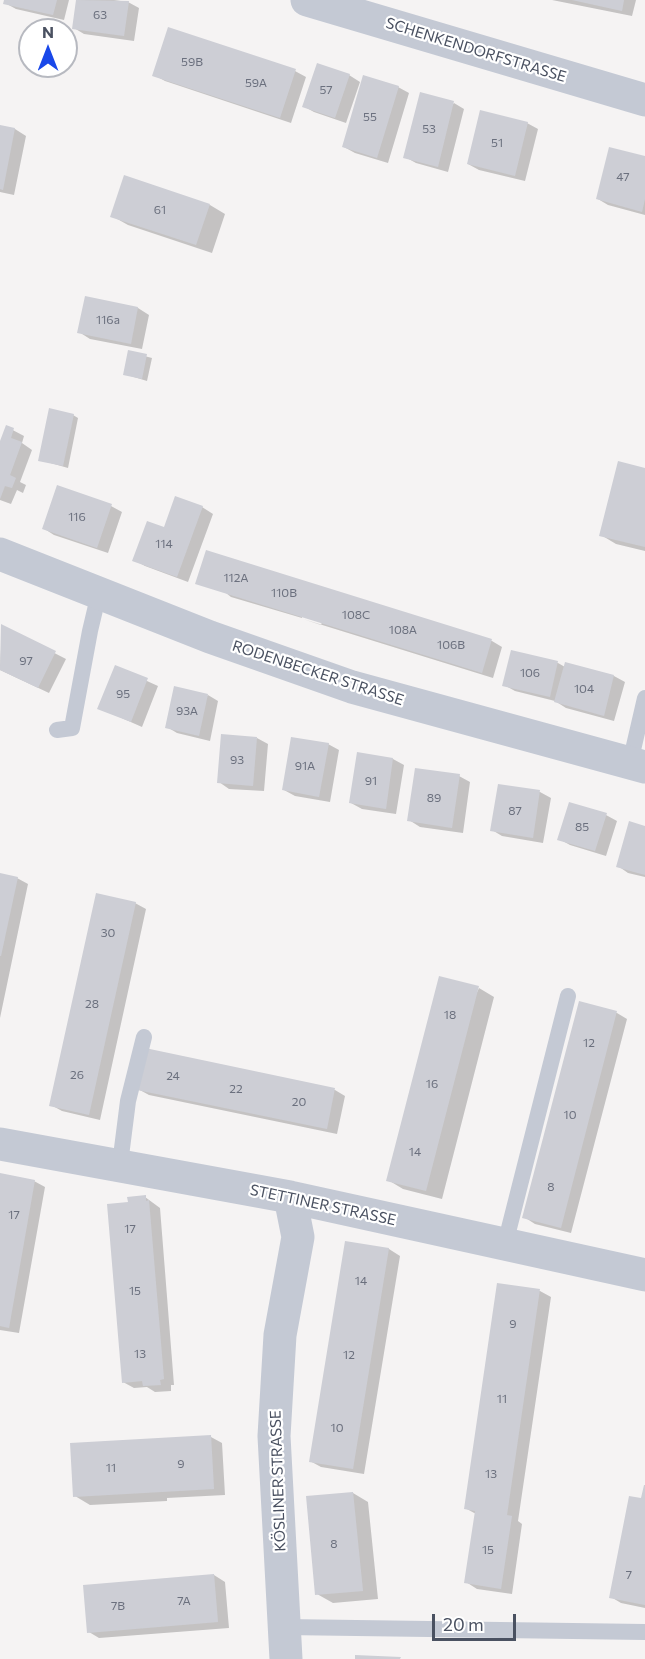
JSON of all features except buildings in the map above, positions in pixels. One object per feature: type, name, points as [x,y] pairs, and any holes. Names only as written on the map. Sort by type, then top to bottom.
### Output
[{"type":"street","name":"SCHENKENDORFSTRASSE","points":[[307,0],[645,100]]},
{"type":"street","name":"RODENBECKER STRASSE","points":[[0,554],[210,638],[351,687],[638,765]]},
{"type":"street","name":"STETTINER STRASSE","points":[[0,1144],[120,1164],[290,1197],[645,1275]]},
{"type":"street","name":"KÖSLINER STRASSE","points":[[285,1643],[273,1436],[280,1335],[298,1237],[290,1197]]},
{"type":"lane","points":[[57,730],[72,728],[99,592]]},
{"type":"lane","points":[[638,765],[645,698]]},
{"type":"lane","points":[[505,1244],[568,996]]},
{"type":"lane","points":[[120,1164],[128,1101],[144,1037]]},
{"type":"lane","points":[[285,1643],[645,1632]]}]
